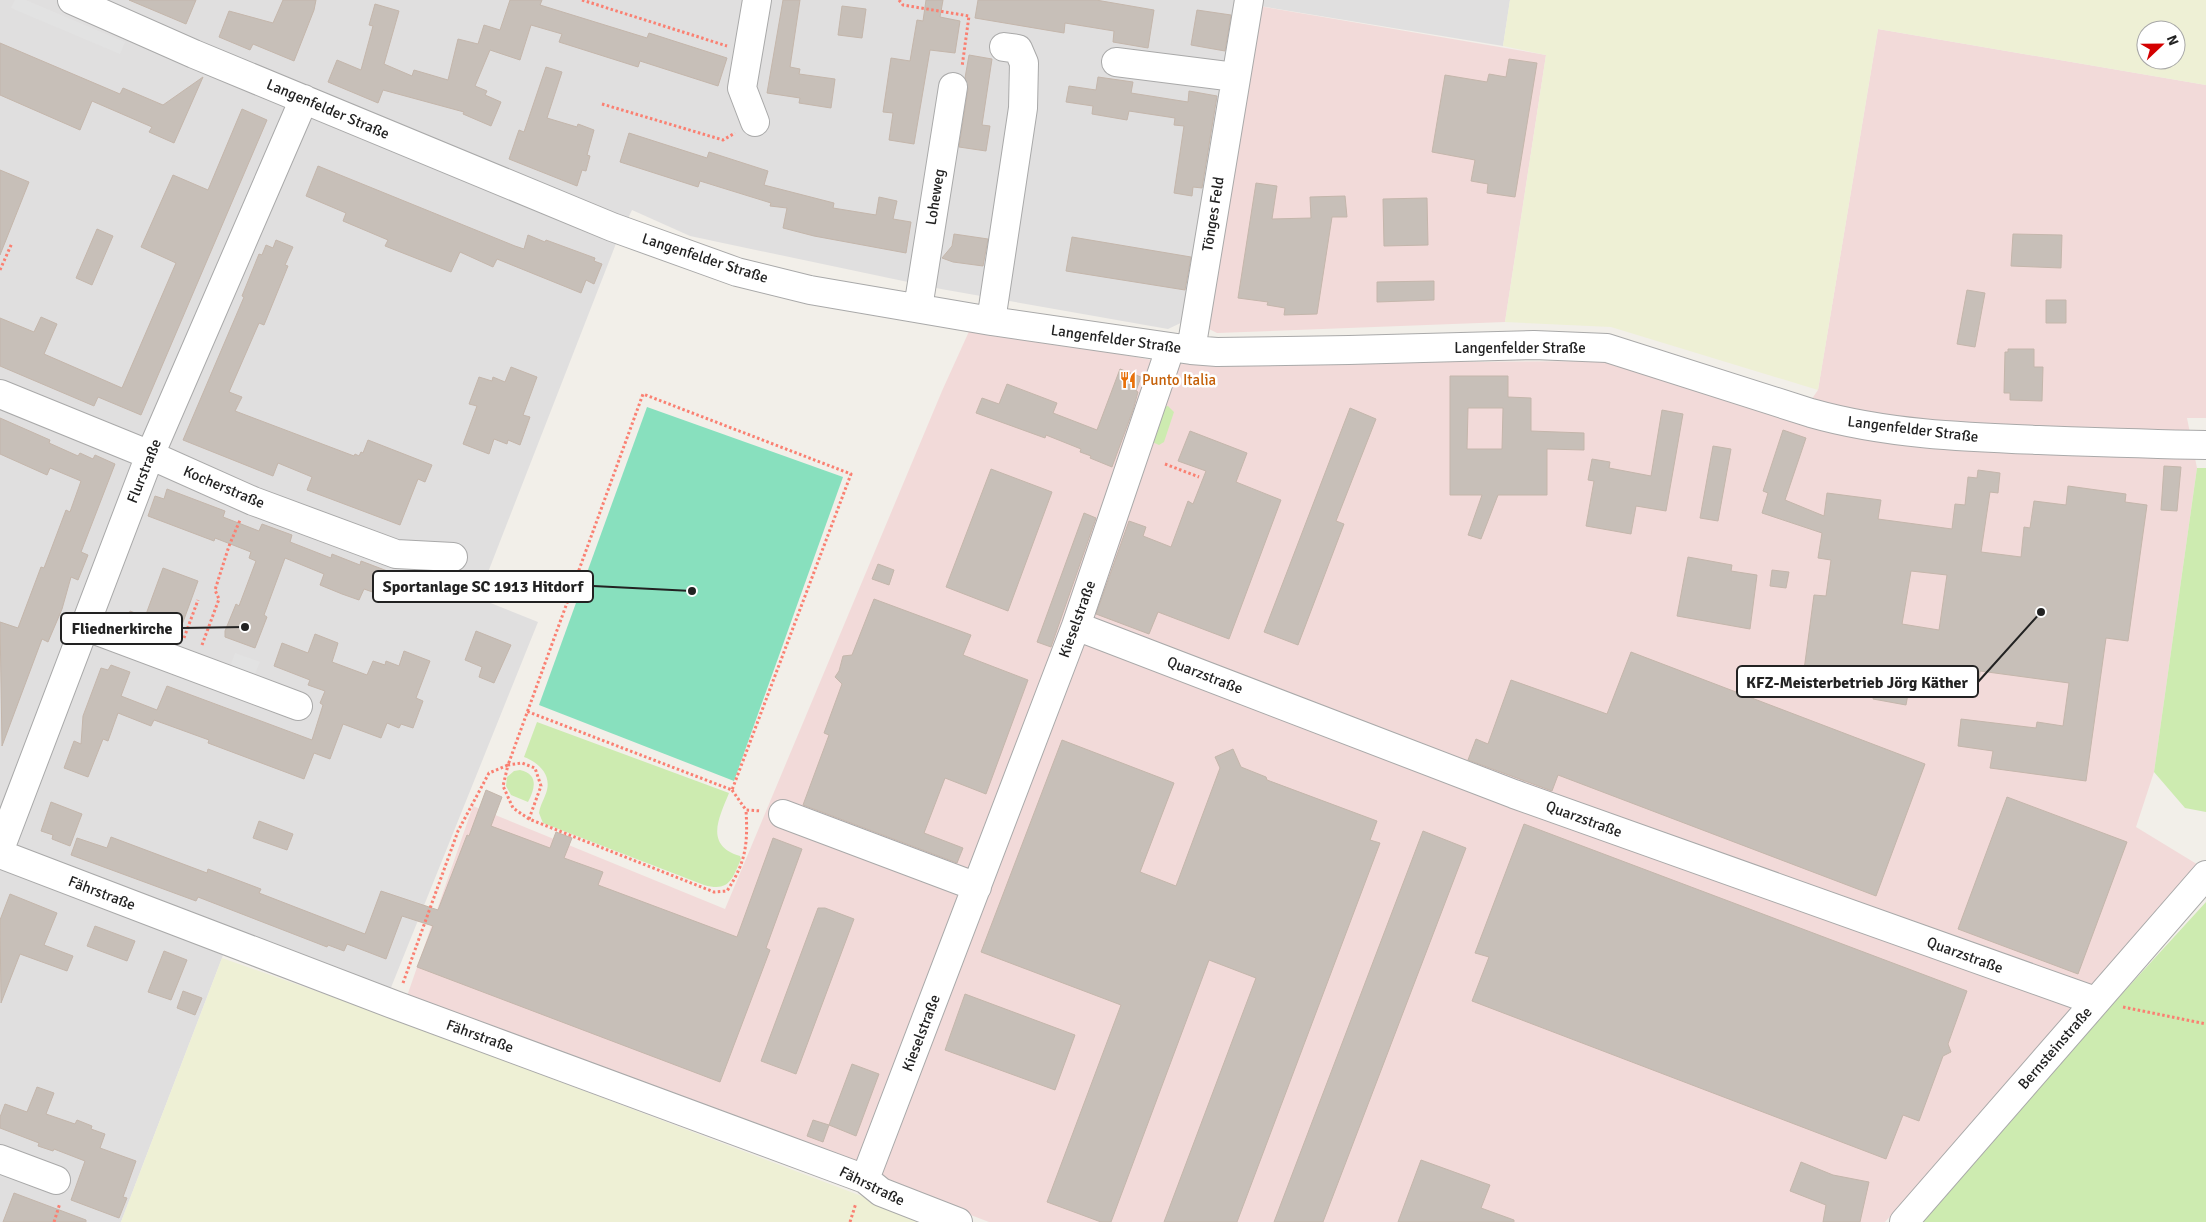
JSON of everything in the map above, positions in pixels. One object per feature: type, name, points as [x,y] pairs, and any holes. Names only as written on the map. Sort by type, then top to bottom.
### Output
[{"type":"street","name":"Langenfelder Straße","points":[[72,0],[194,54],[612,227],[738,272],[810,290],[991,321],[1181,349],[1217,352],[1534,346],[1607,348],[1819,415],[1888,429],[1964,437],[2206,446]]},
{"type":"street","points":[[755,122],[742,88],[757,0]]},
{"type":"street","name":"Tönges Feld","points":[[1181,349],[1236,78],[1249,0]]},
{"type":"street","points":[[991,321],[1023,108],[1024,63],[1018,49],[1004,47]]},
{"type":"street","points":[[1116,62],[1236,78]]},
{"type":"street","name":"Loheweg","points":[[918,308],[953,87]]},
{"type":"street","name":"Flurstraße","points":[[0,849],[150,455],[304,98]]},
{"type":"street","name":"Kieselstraße","points":[[865,1179],[1181,349]]},
{"type":"street","name":"Kocherstraße","points":[[0,394],[150,455],[253,501],[396,554],[453,557]]},
{"type":"street","points":[[84,626],[298,706]]},
{"type":"street","name":"Quarzstraße","points":[[1076,626],[1514,794],[2095,1002]]},
{"type":"street","points":[[783,814],[976,887]]},
{"type":"street","name":"Fährstraße","points":[[0,854],[395,1005],[865,1179],[881,1192],[958,1222]]},
{"type":"street","name":"Bernsteinstraße","points":[[1904,1222],[2206,875]]},
{"type":"street","points":[[0,1159],[56,1180]]},
{"type":"path","points":[[582,0],[748,53]]},
{"type":"path","points":[[899,0],[903,5],[969,16],[961,77],[953,87]]},
{"type":"path","points":[[602,104],[723,140],[755,122]]},
{"type":"path","points":[[0,270],[12,243]]},
{"type":"path","points":[[526,712],[732,790],[746,810],[748,839],[738,873],[727,891],[714,892],[529,819],[513,808],[503,786],[526,712],[643,394],[851,474],[732,790]]},
{"type":"path","points":[[1165,464],[1199,477]]},
{"type":"path","points":[[185,663],[219,599],[214,590],[229,546],[241,519],[253,501]]},
{"type":"path","points":[[185,663],[198,600]]},
{"type":"path","points":[[395,1005],[458,832],[488,773],[508,765],[522,763],[534,768],[541,786],[529,819]]},
{"type":"path","points":[[746,810],[783,814]]},
{"type":"path","points":[[2095,1002],[2206,1024]]},
{"type":"shaded area","points":[[0,0],[1510,0],[1503,46],[1253,5],[1189,319],[1168,329],[941,289],[690,236],[632,210],[617,241],[478,598],[538,622],[390,990],[230,932],[222,958],[121,1222],[0,1222]]},
{"type":"shaded area","points":[[15,0],[26,0],[125,42],[120,54],[11,8]]},
{"type":"shaded area","points":[[1253,5],[1546,55],[1505,322],[1217,333],[1205,327]]},
{"type":"shaded area","points":[[1878,29],[2206,85],[2206,418],[2187,418],[2197,468],[2154,772],[2136,827],[2200,866],[1885,1222],[989,1222],[406,999],[473,806],[725,909],[942,391],[971,327],[1174,364],[1605,361],[1800,416],[1818,390]]},
{"type":"shaded area","points":[[235,653],[260,662],[254,676],[230,667]]},
{"type":"green space","points":[[1510,0],[2206,0],[2206,85],[1878,29],[1818,390],[1611,327],[1505,322],[1546,55],[1503,46]]},
{"type":"green space","points":[[1168,406],[1174,412],[1164,442],[1159,445],[1150,441],[1163,407]]},
{"type":"green space","points":[[647,407],[843,477],[734,781],[539,705]]},
{"type":"green space","points":[[2197,468],[2206,468],[2206,812],[2185,808],[2154,772]]},
{"type":"green space","points":[[537,722],[729,793],[721,812],[717,830],[718,838],[722,845],[740,856],[741,859],[729,882],[719,887],[704,885],[543,823],[539,813],[547,790],[547,778],[538,765],[524,757]]},
{"type":"green space","points":[[520,770],[533,778],[534,787],[528,802],[511,795],[506,786],[507,777],[514,771]]},
{"type":"green space","points":[[2206,902],[2206,1222],[1918,1222],[2056,1066]]},
{"type":"green space","points":[[222,958],[384,1015],[930,1222],[121,1222]]},
{"type":"building","points":[[129,0],[196,0],[186,24]]},
{"type":"building","points":[[283,0],[316,0],[314,10],[294,61],[253,44],[250,50],[219,37],[229,11],[273,23]]},
{"type":"building","points":[[510,0],[542,0],[540,5],[647,38],[649,33],[727,58],[718,86],[640,61],[638,67],[559,42],[562,34],[531,25],[520,60],[490,50],[475,86],[487,91],[485,95],[501,102],[491,126],[463,114],[464,112],[383,90],[378,103],[328,82],[337,60],[361,70],[373,26],[369,25],[375,4],[399,11],[384,64],[412,76],[414,70],[448,80],[458,39],[478,44],[484,25],[500,30]]},
{"type":"building","points":[[783,0],[800,0],[790,67],[800,69],[799,74],[835,79],[831,108],[799,103],[800,98],[767,93]]},
{"type":"building","points":[[926,0],[943,0],[940,17],[960,21],[955,53],[930,50],[914,144],[889,140],[893,113],[883,112],[891,58],[910,61],[917,20],[923,21]]},
{"type":"building","points":[[978,0],[1096,0],[1154,10],[1148,48],[1113,42],[1114,31],[1065,23],[1064,33],[975,18]]},
{"type":"building","points":[[842,6],[866,9],[862,38],[838,35]]},
{"type":"building","points":[[1197,10],[1231,15],[1225,51],[1191,45]]},
{"type":"building","points":[[0,43],[120,94],[123,88],[163,105],[203,77],[174,143],[149,132],[152,127],[92,101],[80,130],[0,95]]},
{"type":"building","points":[[969,55],[992,59],[982,125],[990,126],[986,151],[959,147],[968,89],[965,78]]},
{"type":"building","points":[[1509,59],[1537,63],[1515,197],[1487,193],[1488,184],[1471,181],[1475,160],[1432,152],[1445,75],[1487,82],[1489,74],[1506,77]]},
{"type":"building","points":[[546,67],[562,72],[547,118],[577,127],[578,124],[594,130],[587,155],[590,156],[586,171],[582,170],[577,186],[509,159],[519,130],[524,132]]},
{"type":"building","points":[[1098,77],[1133,82],[1131,93],[1188,102],[1189,91],[1217,96],[1202,188],[1193,187],[1192,196],[1174,193],[1184,126],[1174,125],[1175,118],[1129,111],[1127,120],[1092,114],[1093,106],[1066,102],[1069,86],[1096,90]]},
{"type":"building","points":[[242,109],[267,120],[141,415],[98,397],[94,406],[0,366],[0,318],[34,332],[41,317],[57,324],[44,354],[122,388],[176,263],[141,247],[173,175],[208,190]]},
{"type":"building","points":[[629,133],[707,158],[709,152],[768,171],[764,185],[834,203],[833,208],[876,215],[879,197],[897,201],[893,219],[911,222],[906,253],[814,236],[783,228],[787,208],[770,206],[771,203],[700,181],[698,187],[620,162]]},
{"type":"building","points":[[318,166],[515,246],[524,249],[528,235],[595,258],[594,261],[602,264],[594,284],[586,280],[581,293],[497,259],[493,267],[460,252],[451,272],[385,246],[388,240],[343,221],[346,213],[306,196]]},
{"type":"building","points":[[0,170],[29,182],[0,255]]},
{"type":"building","points":[[1256,183],[1277,186],[1272,219],[1311,218],[1310,197],[1345,196],[1347,217],[1332,217],[1317,314],[1284,315],[1285,308],[1267,305],[1268,302],[1238,298]]},
{"type":"building","points":[[1427,198],[1428,245],[1384,246],[1383,199]]},
{"type":"building","points":[[97,229],[113,236],[92,285],[76,278]]},
{"type":"building","points":[[954,234],[988,239],[983,266],[953,262],[942,258],[952,246]]},
{"type":"building","points":[[2013,234],[2062,235],[2061,268],[2011,266]]},
{"type":"building","points":[[1072,237],[1191,257],[1185,290],[1066,271]]},
{"type":"building","points":[[276,240],[293,247],[285,265],[288,266],[264,325],[259,323],[229,392],[242,397],[235,411],[354,456],[355,454],[359,456],[361,452],[363,453],[368,440],[432,465],[425,482],[418,479],[400,525],[307,490],[312,477],[278,463],[273,476],[183,440],[244,297],[242,296],[259,254],[262,255],[266,245],[273,248]]},
{"type":"building","points":[[1434,281],[1434,300],[1377,302],[1377,282]]},
{"type":"building","points":[[1967,290],[1985,293],[1975,347],[1957,344]]},
{"type":"building","points":[[2046,300],[2066,300],[2066,323],[2046,323]]},
{"type":"building","points":[[2008,349],[2034,349],[2034,367],[2043,367],[2042,401],[2010,400],[2010,393],[2004,393],[2005,352],[2008,352]]},
{"type":"building","points":[[511,367],[537,377],[523,415],[530,417],[520,445],[508,440],[507,444],[494,439],[489,454],[463,444],[477,406],[469,404],[479,377],[492,381],[493,377],[505,382]]},
{"type":"building","points":[[1120,369],[1141,377],[1136,391],[1138,392],[1133,410],[1112,467],[1090,458],[1091,456],[1080,452],[1081,449],[1046,435],[1045,438],[976,413],[982,398],[999,404],[1007,384],[1057,403],[1053,413],[1097,430]]},
{"type":"building","points":[[1450,376],[1508,376],[1508,397],[1531,398],[1531,431],[1584,433],[1584,450],[1547,449],[1547,495],[1498,495],[1481,539],[1468,535],[1482,495],[1450,495]],"holes":[[[1468,408],[1503,408],[1502,449],[1467,449]]]},
{"type":"building","points":[[1350,408],[1376,419],[1336,521],[1344,524],[1298,645],[1264,632]]},
{"type":"building","points":[[1662,410],[1683,414],[1666,511],[1636,506],[1631,534],[1586,526],[1594,481],[1588,480],[1592,459],[1610,462],[1609,468],[1651,476]]},
{"type":"building","points":[[0,418],[50,440],[49,443],[78,456],[80,453],[93,459],[95,455],[115,464],[81,552],[88,555],[78,580],[71,577],[62,609],[48,642],[42,639],[2,746],[0,622],[18,628],[41,567],[44,568],[66,510],[70,512],[81,481],[50,468],[47,475],[0,454]]},
{"type":"building","points":[[1783,430],[1806,438],[1785,500],[1824,516],[1827,493],[1881,500],[1878,519],[1952,529],[1955,504],[1965,505],[1968,477],[1977,478],[1978,470],[2000,473],[1998,493],[1990,492],[1981,552],[2021,557],[2024,527],[2030,528],[2034,501],[2066,505],[2068,486],[2126,494],[2125,502],[2147,505],[2128,641],[2106,638],[2086,781],[1990,768],[1993,751],[1958,746],[1961,719],[2036,728],[2037,722],[2063,726],[2069,683],[1980,671],[1979,682],[1912,672],[1906,705],[1873,699],[1874,694],[1802,685],[1814,595],[1826,596],[1831,560],[1818,558],[1822,533],[1762,513],[1768,493],[1763,491]],"holes":[[[1911,571],[1947,575],[1939,630],[1902,624]]]},
{"type":"building","points":[[1190,431],[1247,453],[1236,482],[1281,500],[1229,639],[1158,612],[1149,634],[1096,614],[1129,521],[1146,527],[1143,536],[1171,547],[1188,501],[1193,504],[1206,471],[1178,461]]},
{"type":"building","points":[[1713,446],[1731,449],[1718,521],[1700,518]]},
{"type":"building","points":[[2164,466],[2181,467],[2177,511],[2161,510]]},
{"type":"building","points":[[991,469],[1052,492],[1008,611],[946,587]]},
{"type":"building","points":[[167,489],[225,511],[223,517],[259,531],[262,524],[292,535],[290,542],[331,558],[332,554],[360,565],[361,561],[390,572],[381,595],[364,589],[359,600],[342,594],[320,585],[324,574],[285,558],[264,615],[267,617],[255,648],[225,637],[225,631],[236,604],[239,606],[256,561],[249,558],[251,552],[215,538],[214,541],[148,516],[155,496],[164,499]]},
{"type":"building","points":[[1084,513],[1096,518],[1051,647],[1037,642]]},
{"type":"building","points":[[1688,557],[1732,565],[1731,571],[1757,575],[1750,629],[1677,616]]},
{"type":"building","points":[[878,564],[894,570],[889,585],[872,579]]},
{"type":"building","points":[[163,568],[198,581],[175,644],[125,625],[130,611],[145,617]]},
{"type":"building","points":[[1772,570],[1789,572],[1786,588],[1770,586]]},
{"type":"building","points":[[874,599],[971,635],[963,655],[1028,680],[986,794],[945,778],[924,833],[963,848],[957,863],[803,805],[829,735],[824,733],[842,684],[835,677],[839,671],[843,656],[852,655]]},
{"type":"building","points":[[476,631],[511,645],[494,683],[479,677],[482,667],[465,660]]},
{"type":"building","points":[[315,634],[338,643],[332,662],[367,675],[373,661],[385,665],[386,661],[399,666],[404,651],[430,661],[416,698],[423,701],[413,728],[401,724],[399,728],[387,723],[381,738],[343,724],[330,759],[314,753],[304,779],[208,743],[209,740],[154,720],[151,726],[118,713],[108,741],[103,739],[88,777],[64,768],[74,741],[81,744],[83,716],[101,668],[108,670],[111,665],[130,672],[121,696],[157,710],[167,686],[312,740],[323,705],[320,703],[325,691],[308,685],[310,680],[274,666],[282,643],[308,653]]},
{"type":"building","points":[[1631,652],[1925,764],[1876,896],[1558,775],[1552,791],[1468,760],[1476,739],[1488,744],[1511,680],[1607,714]]},
{"type":"building","points":[[1062,740],[1174,783],[1140,872],[1176,886],[1220,768],[1215,757],[1233,749],[1241,767],[1266,777],[1267,780],[1377,821],[1370,840],[1380,843],[1237,1222],[1164,1222],[1256,978],[1209,960],[1111,1222],[1101,1222],[1047,1202],[1121,1005],[981,952]]},
{"type":"building","points":[[486,790],[502,797],[491,826],[550,848],[556,832],[572,838],[564,858],[603,872],[598,885],[737,937],[773,838],[802,849],[766,948],[770,950],[720,1082],[417,967],[433,926],[402,916],[386,959],[347,944],[344,951],[328,945],[327,947],[198,897],[196,901],[71,855],[77,838],[107,848],[111,837],[207,873],[208,869],[261,889],[259,893],[365,934],[381,891],[438,910]]},
{"type":"building","points":[[2007,797],[2127,842],[2078,974],[1958,929]]},
{"type":"building","points":[[51,802],[82,814],[70,846],[52,839],[53,835],[41,831]]},
{"type":"building","points":[[259,821],[293,834],[287,850],[253,838]]},
{"type":"building","points":[[1524,824],[1967,991],[1948,1044],[1951,1052],[1943,1056],[1919,1121],[1903,1115],[1886,1159],[1472,1001],[1489,957],[1475,953]]},
{"type":"building","points":[[1423,831],[1466,848],[1323,1222],[1274,1222]]},
{"type":"building","points":[[10,894],[57,913],[44,945],[73,956],[67,971],[20,954],[1,1003],[0,920]]},
{"type":"building","points":[[818,908],[825,908],[854,919],[796,1074],[761,1061]]},
{"type":"building","points":[[95,926],[135,941],[127,961],[87,946]]},
{"type":"building","points":[[164,951],[187,960],[171,1000],[148,992]]},
{"type":"building","points":[[183,991],[202,998],[195,1015],[177,1008]]},
{"type":"building","points":[[965,994],[1075,1035],[1055,1090],[945,1050]]},
{"type":"building","points":[[852,1064],[879,1074],[856,1136],[829,1125]]},
{"type":"building","points":[[37,1087],[54,1093],[46,1114],[75,1124],[77,1120],[92,1126],[91,1129],[105,1134],[100,1148],[136,1161],[123,1197],[127,1198],[119,1218],[71,1200],[85,1161],[54,1149],[53,1151],[38,1146],[39,1143],[0,1128],[0,1117],[5,1104],[27,1112]]},
{"type":"building","points":[[813,1120],[829,1125],[823,1142],[807,1136]]},
{"type":"building","points":[[1421,1160],[1490,1185],[1481,1208],[1514,1220],[1514,1222],[1398,1222]]},
{"type":"building","points":[[1801,1162],[1833,1175],[1869,1182],[1860,1222],[1823,1222],[1826,1205],[1790,1191]]},
{"type":"building","points":[[14,1193],[86,1220],[86,1222],[3,1222]]},
{"type":"place","name":"Punto Italia","points":[[1128,380]]},
{"type":"place","name":"Sportanlage SC 1913 Hitdorf","points":[[692,591]]},
{"type":"place","name":"KFZ-Meisterbetrieb Jörg Käther","points":[[2041,612]]},
{"type":"place","name":"Fliednerkirche","points":[[245,627]]}]
